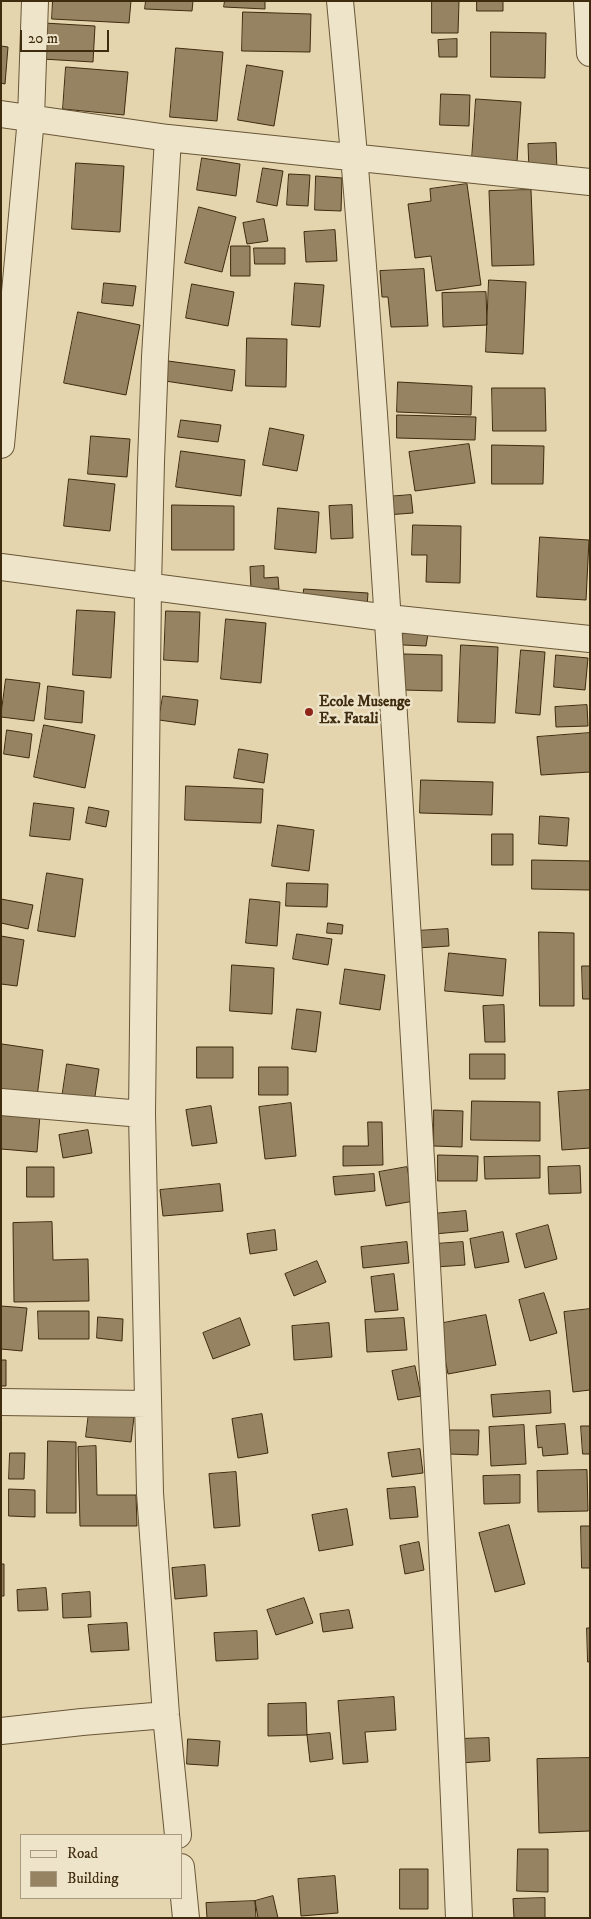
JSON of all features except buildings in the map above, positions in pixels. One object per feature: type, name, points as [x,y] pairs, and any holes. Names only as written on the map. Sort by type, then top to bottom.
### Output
[{"type":"street","points":[[1,445],[31,118],[34,1]]},
{"type":"street","points":[[340,1],[355,156],[388,618],[417,1078],[459,1918]]},
{"type":"street","points":[[587,1],[590,52]]},
{"type":"street","points":[[1,114],[168,138],[590,182]]},
{"type":"street","points":[[168,138],[154,358],[148,587],[142,1114],[150,1493],[166,1715],[178,1834]]},
{"type":"street","points":[[1,567],[388,618],[590,639]]},
{"type":"street","points":[[1,1102],[142,1114]]},
{"type":"street","points":[[1,1402],[148,1404]]},
{"type":"street","points":[[1,1731],[166,1715]]},
{"type":"street","points":[[182,1877],[186,1918]]},
{"type":"place","name":"Ecole Musenge Ex. Fatali","points":[[309,712]]}]
